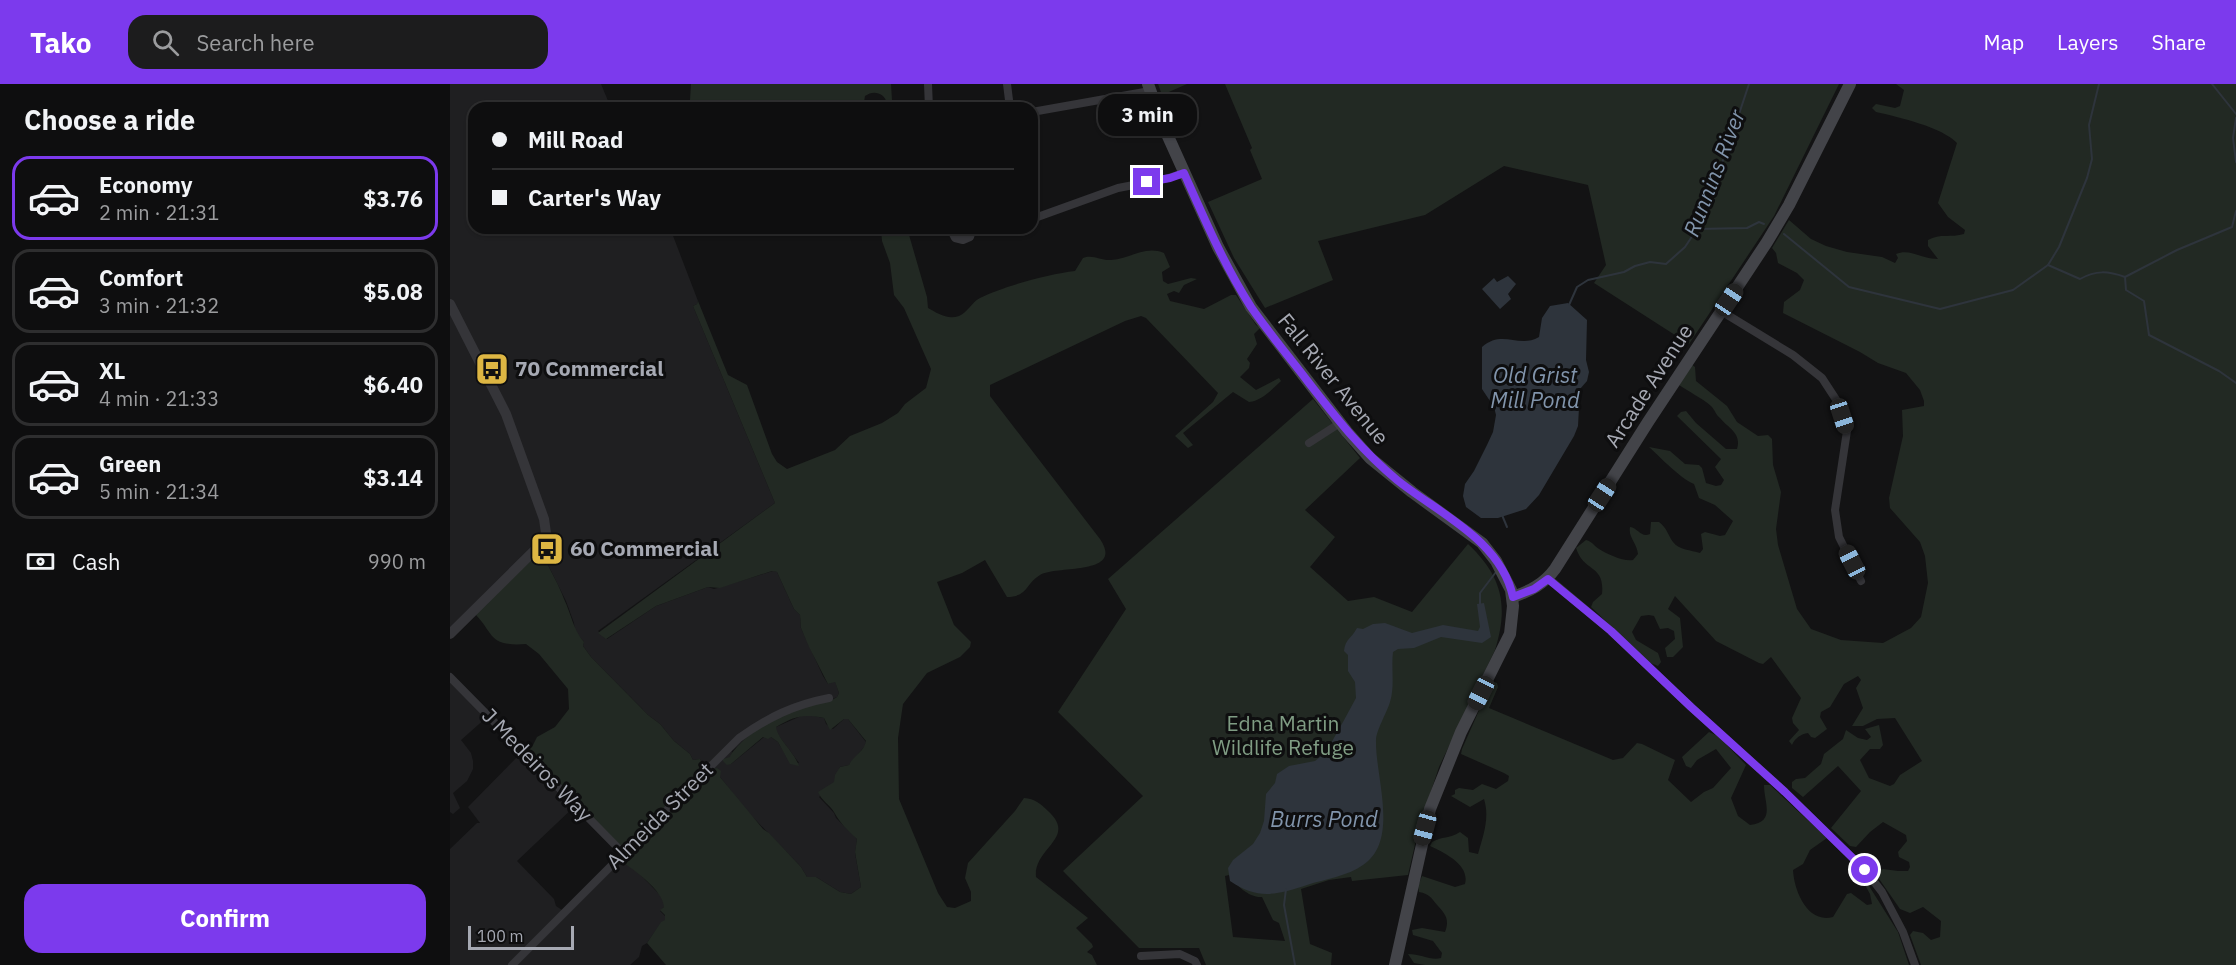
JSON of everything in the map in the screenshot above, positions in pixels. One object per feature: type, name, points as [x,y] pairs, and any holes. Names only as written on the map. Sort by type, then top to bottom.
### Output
[{"type":"main road","name":"Arcade Avenue","points":[[1513,597],[1534,589],[1548,579],[1789,205],[1850,84]]},
{"type":"main road","name":"Fall River Avenue","points":[[1149,88],[1218,248],[1251,307],[1340,423],[1370,458],[1482,543],[1496,561],[1513,597],[1510,634],[1461,732],[1430,809],[1395,965]]},
{"type":"street","points":[[928,84],[929,102]]},
{"type":"street","points":[[1007,84],[1009,102]]},
{"type":"street","points":[[1038,111],[1149,88]]},
{"type":"street","points":[[1038,217],[1118,188],[1184,173]]},
{"type":"street","points":[[952,234],[963,240],[971,234]]},
{"type":"street","points":[[450,304],[506,414],[544,519],[546,533],[535,551],[450,634]]},
{"type":"street","points":[[1721,311],[1793,354],[1822,378],[1837,401],[1847,431],[1835,510],[1839,537],[1861,581]]},
{"type":"street","points":[[1309,443],[1340,423]]},
{"type":"street","points":[[1548,579],[1611,631],[1785,792],[1865,870],[1882,892],[1893,912],[1915,965]]},
{"type":"street","name":"J Medeiros Way","points":[[450,677],[623,853]]},
{"type":"street","name":"Almeida Street","points":[[512,965],[739,738],[768,718],[809,702],[829,698]]},
{"type":"street","points":[[1141,956],[1180,954],[1195,961],[1197,965]]},
{"type":"shaded area","points":[[450,84],[601,84],[608,102],[468,102],[468,234],[672,234],[698,301],[693,306],[775,503],[598,631],[607,639],[656,606],[708,587],[714,589],[773,571],[777,572],[794,609],[800,615],[801,628],[823,676],[828,684],[835,681],[839,693],[837,697],[745,740],[732,751],[731,764],[764,737],[771,737],[778,742],[791,764],[799,763],[776,732],[776,727],[809,715],[824,718],[826,724],[833,729],[844,719],[848,719],[866,742],[865,746],[849,765],[840,767],[835,782],[819,797],[857,839],[855,853],[861,887],[851,894],[840,892],[816,877],[807,877],[801,867],[745,809],[720,777],[720,773],[706,776],[700,759],[693,760],[690,754],[674,741],[660,724],[648,715],[591,657],[583,646],[584,642],[575,632],[566,601],[545,559],[546,555],[450,634]]},
{"type":"shaded area","points":[[450,676],[487,717],[461,740],[471,753],[473,769],[467,781],[453,793],[460,808],[453,814],[450,812]]},
{"type":"shaded area","points":[[523,751],[576,805],[517,861],[554,899],[556,906],[562,910],[618,858],[635,869],[664,902],[664,907],[660,911],[665,916],[665,921],[642,946],[639,957],[630,965],[450,965],[450,849],[477,823],[480,823],[468,807]]},
{"type":"green space","points":[[691,84],[891,84],[892,100],[887,102],[881,94],[875,93],[865,96],[864,102],[689,102]]},
{"type":"green space","points":[[1158,84],[1187,84],[1162,95]]},
{"type":"green space","points":[[1225,84],[1839,84],[1774,216],[1689,344],[1594,283],[1606,265],[1588,185],[1504,166],[1425,215],[1318,241],[1333,280],[1265,308],[1234,258],[1208,202],[1262,179],[1250,150],[1252,148]]},
{"type":"green space","points":[[1896,84],[2236,84],[2236,965],[1921,965],[1910,935],[1913,931],[1923,933],[1931,940],[1940,937],[1941,921],[1923,907],[1910,913],[1900,909],[1875,873],[1883,869],[1908,871],[1909,862],[1899,857],[1898,852],[1907,841],[1906,835],[1883,822],[1856,847],[1850,846],[1831,828],[1861,791],[1838,766],[1803,797],[1792,788],[1792,782],[1805,778],[1821,764],[1824,754],[1843,739],[1846,730],[1858,738],[1867,740],[1871,737],[1865,729],[1879,725],[1883,745],[1880,749],[1870,749],[1860,760],[1869,778],[1890,786],[1900,775],[1922,761],[1895,718],[1877,719],[1863,726],[1852,726],[1863,708],[1856,688],[1861,680],[1858,676],[1844,684],[1830,707],[1821,712],[1820,717],[1827,729],[1815,738],[1808,733],[1803,734],[1792,745],[1789,741],[1799,730],[1792,718],[1801,698],[1771,657],[1763,664],[1759,663],[1716,641],[1675,596],[1668,609],[1680,618],[1683,647],[1673,657],[1667,657],[1665,648],[1675,639],[1674,631],[1668,628],[1660,629],[1654,616],[1641,616],[1632,632],[1636,640],[1658,653],[1661,662],[1658,666],[1648,662],[1591,607],[1602,594],[1602,584],[1597,573],[1584,562],[1576,548],[1586,540],[1611,555],[1633,560],[1638,554],[1630,534],[1630,527],[1647,535],[1650,534],[1651,522],[1659,522],[1676,545],[1700,553],[1703,549],[1701,534],[1705,532],[1725,535],[1733,521],[1715,505],[1699,498],[1694,484],[1677,473],[1649,447],[1670,451],[1685,464],[1699,465],[1706,483],[1716,486],[1721,485],[1724,480],[1715,467],[1721,459],[1677,416],[1686,411],[1696,423],[1726,449],[1737,449],[1736,435],[1711,406],[1679,385],[1691,364],[1695,367],[1696,381],[1727,406],[1737,422],[1758,436],[1768,435],[1772,439],[1773,465],[1781,492],[1776,529],[1778,545],[1797,609],[1811,629],[1841,640],[1883,643],[1911,628],[1921,617],[1928,583],[1925,556],[1920,542],[1890,508],[1889,498],[1903,436],[1902,410],[1924,406],[1920,390],[1906,373],[1878,363],[1783,313],[1784,302],[1800,290],[1804,280],[1797,273],[1778,263],[1776,253],[1772,248],[1789,220],[1811,239],[1826,246],[1847,252],[1882,257],[1895,263],[1898,258],[1896,254],[1901,252],[1938,259],[1928,246],[1928,240],[1964,234],[1965,230],[1948,217],[1938,203],[1957,143],[1931,127],[1876,112],[1872,108],[1876,104],[1895,108],[1900,106],[1904,90]]},
{"type":"green space","points":[[881,234],[909,234],[927,297],[928,308],[950,317],[962,315],[977,300],[1001,289],[1075,271],[1083,258],[1111,260],[1144,251],[1164,253],[1170,267],[1162,272],[1163,281],[1168,284],[1191,278],[1197,279],[1184,285],[1179,293],[1174,291],[1167,294],[1170,301],[1204,309],[1231,295],[1236,295],[1260,328],[1254,334],[1257,344],[1247,359],[1250,363],[1249,368],[1240,377],[1256,390],[1279,378],[1281,381],[1254,401],[1249,402],[1233,392],[1183,433],[1193,445],[1188,448],[1175,436],[1213,402],[1218,393],[1146,318],[1141,316],[1125,321],[990,385],[990,396],[1100,539],[1105,551],[1104,559],[1086,567],[1040,575],[1019,595],[1007,597],[985,560],[962,573],[937,582],[954,625],[971,642],[970,647],[960,657],[927,673],[903,704],[898,738],[899,799],[938,893],[947,907],[955,908],[971,901],[971,892],[965,878],[968,863],[1024,798],[1034,800],[1048,811],[1056,820],[1057,836],[1041,858],[1036,877],[1088,918],[1076,928],[1092,944],[1093,947],[1087,952],[1092,955],[1097,965],[666,965],[647,943],[661,922],[665,920],[665,915],[660,910],[664,907],[659,894],[647,881],[621,861],[621,854],[523,751],[533,745],[537,737],[555,727],[569,709],[568,689],[539,654],[526,644],[504,643],[497,640],[472,611],[545,539],[546,547],[550,550],[545,559],[584,642],[583,646],[591,657],[648,715],[660,724],[674,741],[690,754],[693,760],[700,759],[706,770],[717,768],[721,771],[720,777],[763,829],[801,867],[807,877],[816,877],[840,892],[851,894],[861,887],[855,852],[857,839],[847,830],[818,792],[834,782],[840,767],[849,765],[865,745],[866,741],[848,719],[844,719],[830,730],[824,718],[810,716],[794,718],[776,727],[779,736],[799,766],[790,764],[778,742],[771,737],[768,739],[763,737],[731,764],[727,765],[723,761],[730,757],[754,731],[772,718],[785,711],[832,700],[839,693],[835,682],[828,684],[809,647],[801,628],[800,615],[794,609],[777,572],[772,571],[720,588],[708,587],[656,606],[606,639],[598,633],[775,503],[693,306],[698,301],[728,375],[747,385],[772,454],[777,462],[787,469],[835,450],[850,436],[882,423],[898,413],[905,404],[926,388],[931,369],[904,308],[894,295],[890,263]]},
{"type":"green space","name":"Edna Martin Wildlife Refuge","points":[[1313,399],[1360,458],[1305,510],[1335,537],[1310,567],[1348,601],[1374,597],[1412,612],[1468,544],[1489,568],[1500,592],[1502,605],[1495,650],[1439,767],[1419,827],[1408,875],[1352,881],[1351,877],[1329,880],[1301,889],[1310,944],[1332,953],[1331,965],[1206,965],[1199,948],[1139,948],[1063,871],[1143,796],[1058,712],[1126,609],[1108,579]],"holes":[[[1229,875],[1239,887],[1252,895],[1262,897],[1273,920],[1279,923],[1285,941],[1233,937],[1225,876]]]},
{"type":"green space","points":[[1492,681],[1497,683],[1498,687],[1489,708],[1613,760],[1623,758],[1637,743],[1675,760],[1668,780],[1691,802],[1713,788],[1731,768],[1716,749],[1697,760],[1691,768],[1686,766],[1682,757],[1709,732],[1718,736],[1746,765],[1731,798],[1738,816],[1750,825],[1763,820],[1767,811],[1764,785],[1770,785],[1827,838],[1810,850],[1803,864],[1793,870],[1799,896],[1809,910],[1824,918],[1833,917],[1847,894],[1851,893],[1867,905],[1872,904],[1865,885],[1869,886],[1898,932],[1909,965],[1425,965],[1414,963],[1408,954],[1437,959],[1441,958],[1442,953],[1433,941],[1413,935],[1412,930],[1422,928],[1445,932],[1447,924],[1445,914],[1432,899],[1419,892],[1418,886],[1422,876],[1455,887],[1465,884],[1466,877],[1460,865],[1430,846],[1432,842],[1460,832],[1468,838],[1469,852],[1478,854],[1484,834],[1486,806],[1484,799],[1470,807],[1451,796],[1459,788],[1473,790],[1482,784],[1496,789],[1508,781],[1509,776],[1504,773],[1461,754]]},
{"type":"water","points":[[1508,276],[1516,284],[1508,294],[1511,299],[1500,309],[1482,289],[1494,278],[1497,282]]},
{"type":"water","name":"Old Grist Mill Pond","points":[[1568,303],[1587,320],[1586,360],[1589,372],[1587,381],[1580,389],[1578,426],[1574,436],[1539,495],[1526,509],[1498,518],[1481,518],[1466,507],[1463,496],[1465,484],[1493,432],[1496,415],[1494,407],[1482,389],[1482,347],[1497,340],[1524,341],[1539,337],[1542,318],[1550,306]]},
{"type":"water","name":"Burrs Pond","points":[[1484,603],[1491,637],[1482,643],[1441,637],[1414,648],[1398,649],[1393,652],[1391,696],[1376,740],[1383,824],[1374,854],[1363,865],[1350,872],[1276,893],[1249,891],[1230,881],[1228,868],[1233,860],[1253,844],[1260,833],[1264,821],[1266,794],[1275,783],[1277,774],[1289,766],[1315,761],[1326,752],[1356,698],[1355,682],[1348,671],[1348,655],[1344,651],[1347,641],[1357,628],[1363,629],[1373,624],[1385,623],[1412,633],[1443,625],[1478,631],[1480,627],[1477,604]]},
{"type":"waterway","name":"Runnins River","points":[[1569,305],[1577,287],[1588,280],[1624,272],[1650,262],[1666,264],[1685,247],[1697,229],[1749,84]]},
{"type":"waterway","points":[[1784,234],[1849,287],[1940,309],[2013,290],[2048,265],[2059,247],[2087,178],[2092,159],[2089,125],[2099,84]]},
{"type":"waterway","points":[[2212,84],[2236,114]]},
{"type":"waterway","points":[[2236,118],[2233,138],[2236,162]]},
{"type":"waterway","points":[[2048,265],[2080,279],[2102,272],[2125,277],[2177,250],[2232,227],[2236,211]]},
{"type":"waterway","points":[[1697,229],[1747,228],[1759,222],[1764,224]]},
{"type":"waterway","points":[[2125,277],[2126,290],[2144,301],[2149,335],[2219,371],[2236,383]]},
{"type":"waterway","name":"Runnins River","points":[[1502,515],[1507,527]]},
{"type":"waterway","name":"Runnins River","points":[[1480,606],[1480,593],[1496,572]]},
{"type":"waterway","name":"Runnins River","points":[[1286,889],[1284,905],[1295,965]]},
{"type":"place","name":"70 Commercial","points":[[492,369]]},
{"type":"place","name":"60 Commercial","points":[[547,549]]},
{"type":"route","points":[[1147,182],[1184,173],[1218,248],[1251,307],[1284,351],[1370,458],[1482,543],[1496,561],[1513,597],[1534,589],[1548,579],[1586,608],[1785,792],[1865,870]]}]
